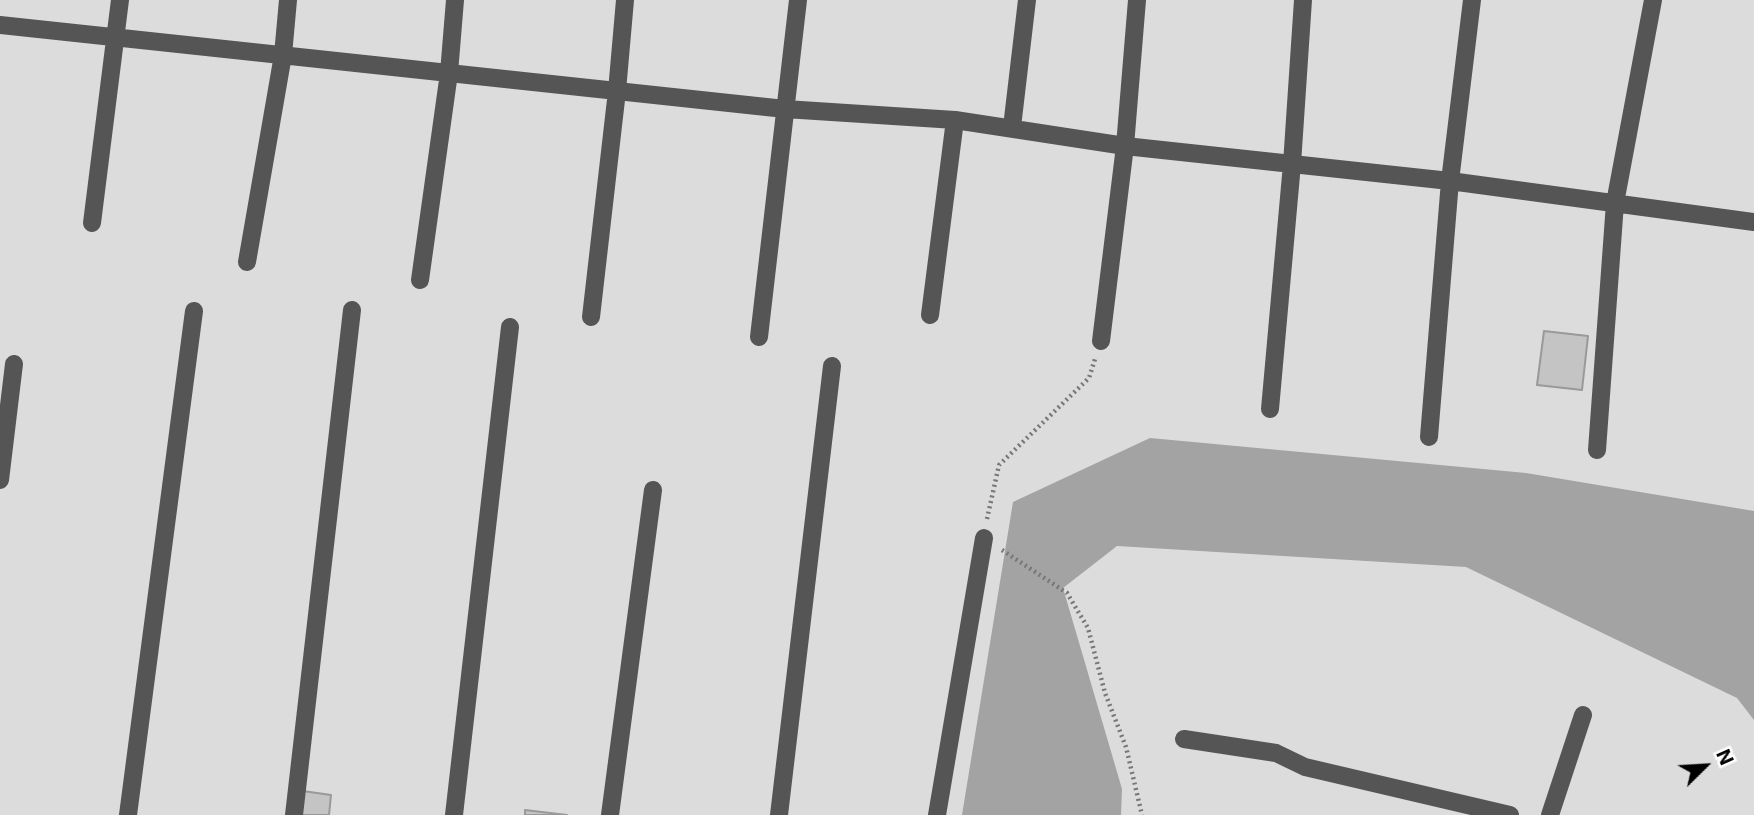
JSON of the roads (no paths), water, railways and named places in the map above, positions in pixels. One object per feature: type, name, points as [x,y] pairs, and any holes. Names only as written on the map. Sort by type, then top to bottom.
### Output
[{"type":"street","points":[[92,223],[120,0]]},
{"type":"street","points":[[247,262],[282,55],[288,0]]},
{"type":"street","points":[[420,280],[449,73],[455,0]]},
{"type":"street","points":[[591,317],[625,0]]},
{"type":"street","points":[[759,337],[798,0]]},
{"type":"street","points":[[1012,127],[1027,0]]},
{"type":"street","points":[[1101,341],[1125,146],[1137,0]]},
{"type":"street","points":[[1270,409],[1292,164],[1303,0]]},
{"type":"street","points":[[1429,437],[1450,181],[1472,0]]},
{"type":"street","points":[[1597,450],[1615,203],[1653,0]]},
{"type":"street","points":[[0,25],[785,109],[955,120],[1125,146],[1450,181],[1754,222]]},
{"type":"street","points":[[930,315],[955,120]]},
{"type":"street","points":[[295,815],[352,310]]},
{"type":"street","points":[[128,815],[194,311]]},
{"type":"street","points":[[454,815],[510,327]]},
{"type":"street","points":[[0,480],[14,364]]},
{"type":"street","points":[[779,815],[832,366]]},
{"type":"street","points":[[610,815],[653,490]]},
{"type":"street","points":[[937,815],[984,538]]},
{"type":"street","points":[[1550,815],[1583,715]]},
{"type":"street","points":[[1184,739],[1276,753],[1305,767],[1510,815]]}]
